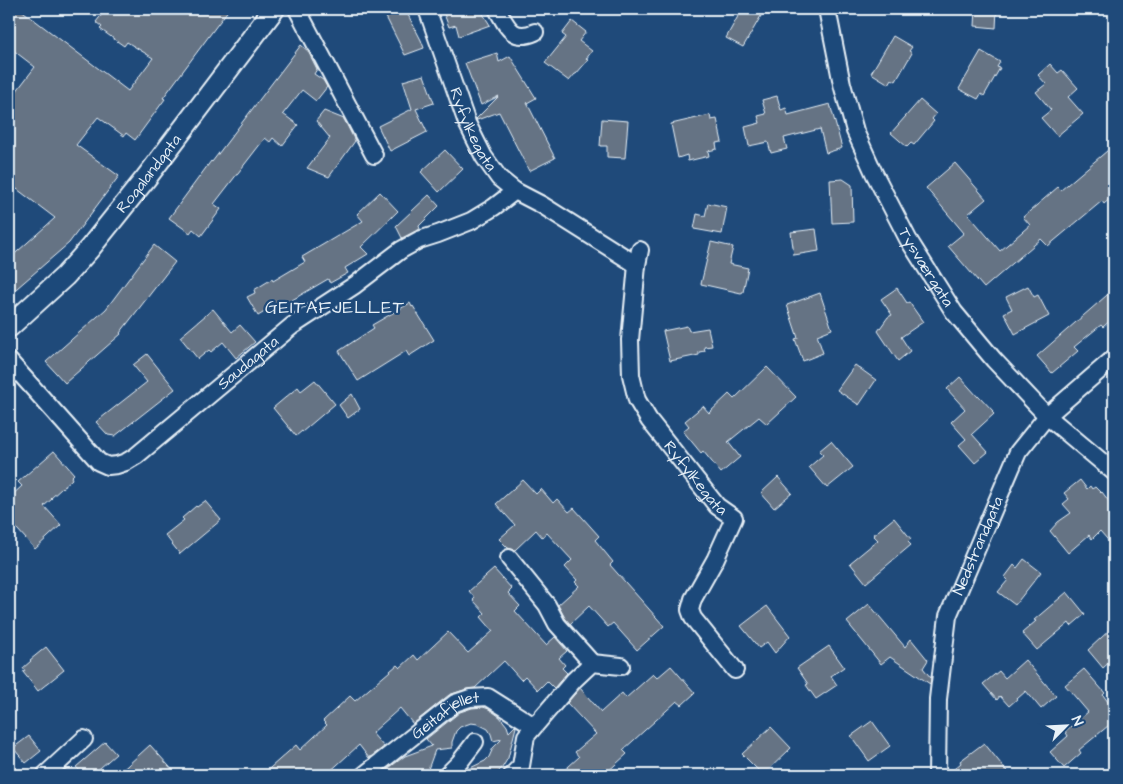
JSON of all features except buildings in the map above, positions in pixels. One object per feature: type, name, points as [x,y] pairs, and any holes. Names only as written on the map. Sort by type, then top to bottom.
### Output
[{"type":"street","name":"Rogalandgata","points":[[9,327],[65,276],[90,248],[152,170],[274,9]]},
{"type":"street","points":[[297,9],[374,155]]},
{"type":"street","name":"Ryfylkegata","points":[[427,9],[467,123],[484,158],[499,178],[515,191],[638,258],[630,340],[631,375],[637,400],[649,420],[717,506],[734,518],[715,560],[693,599],[690,610],[693,618],[735,670]]},
{"type":"street","points":[[497,9],[512,32],[520,36],[535,32]]},
{"type":"street","name":"Tysværgata","points":[[827,9],[842,84],[855,131],[908,239],[954,312],[994,360],[1047,416],[1114,472]]},
{"type":"street","name":"Saudagata","points":[[9,361],[99,462],[108,466],[126,462],[136,456],[292,326],[355,285],[401,250],[419,240],[471,220],[494,207],[515,191]]},
{"type":"street","name":"Nedstrandgata","points":[[937,775],[938,699],[948,616],[1018,452],[1047,416],[1114,358]]},
{"type":"street","points":[[509,558],[547,605],[557,624],[592,663],[621,666]]},
{"type":"street","points":[[512,775],[521,766],[526,736],[574,680],[592,663]]},
{"type":"street","name":"Geitafjellet","points":[[364,775],[455,703],[470,698],[488,697],[534,726]]},
{"type":"street","points":[[45,775],[84,739]]},
{"type":"street","name":"Geitafjellet","points":[[447,775],[459,763],[474,742]]},
{"type":"district","name":"GEITAFJELLET","points":[[335,307]]}]
